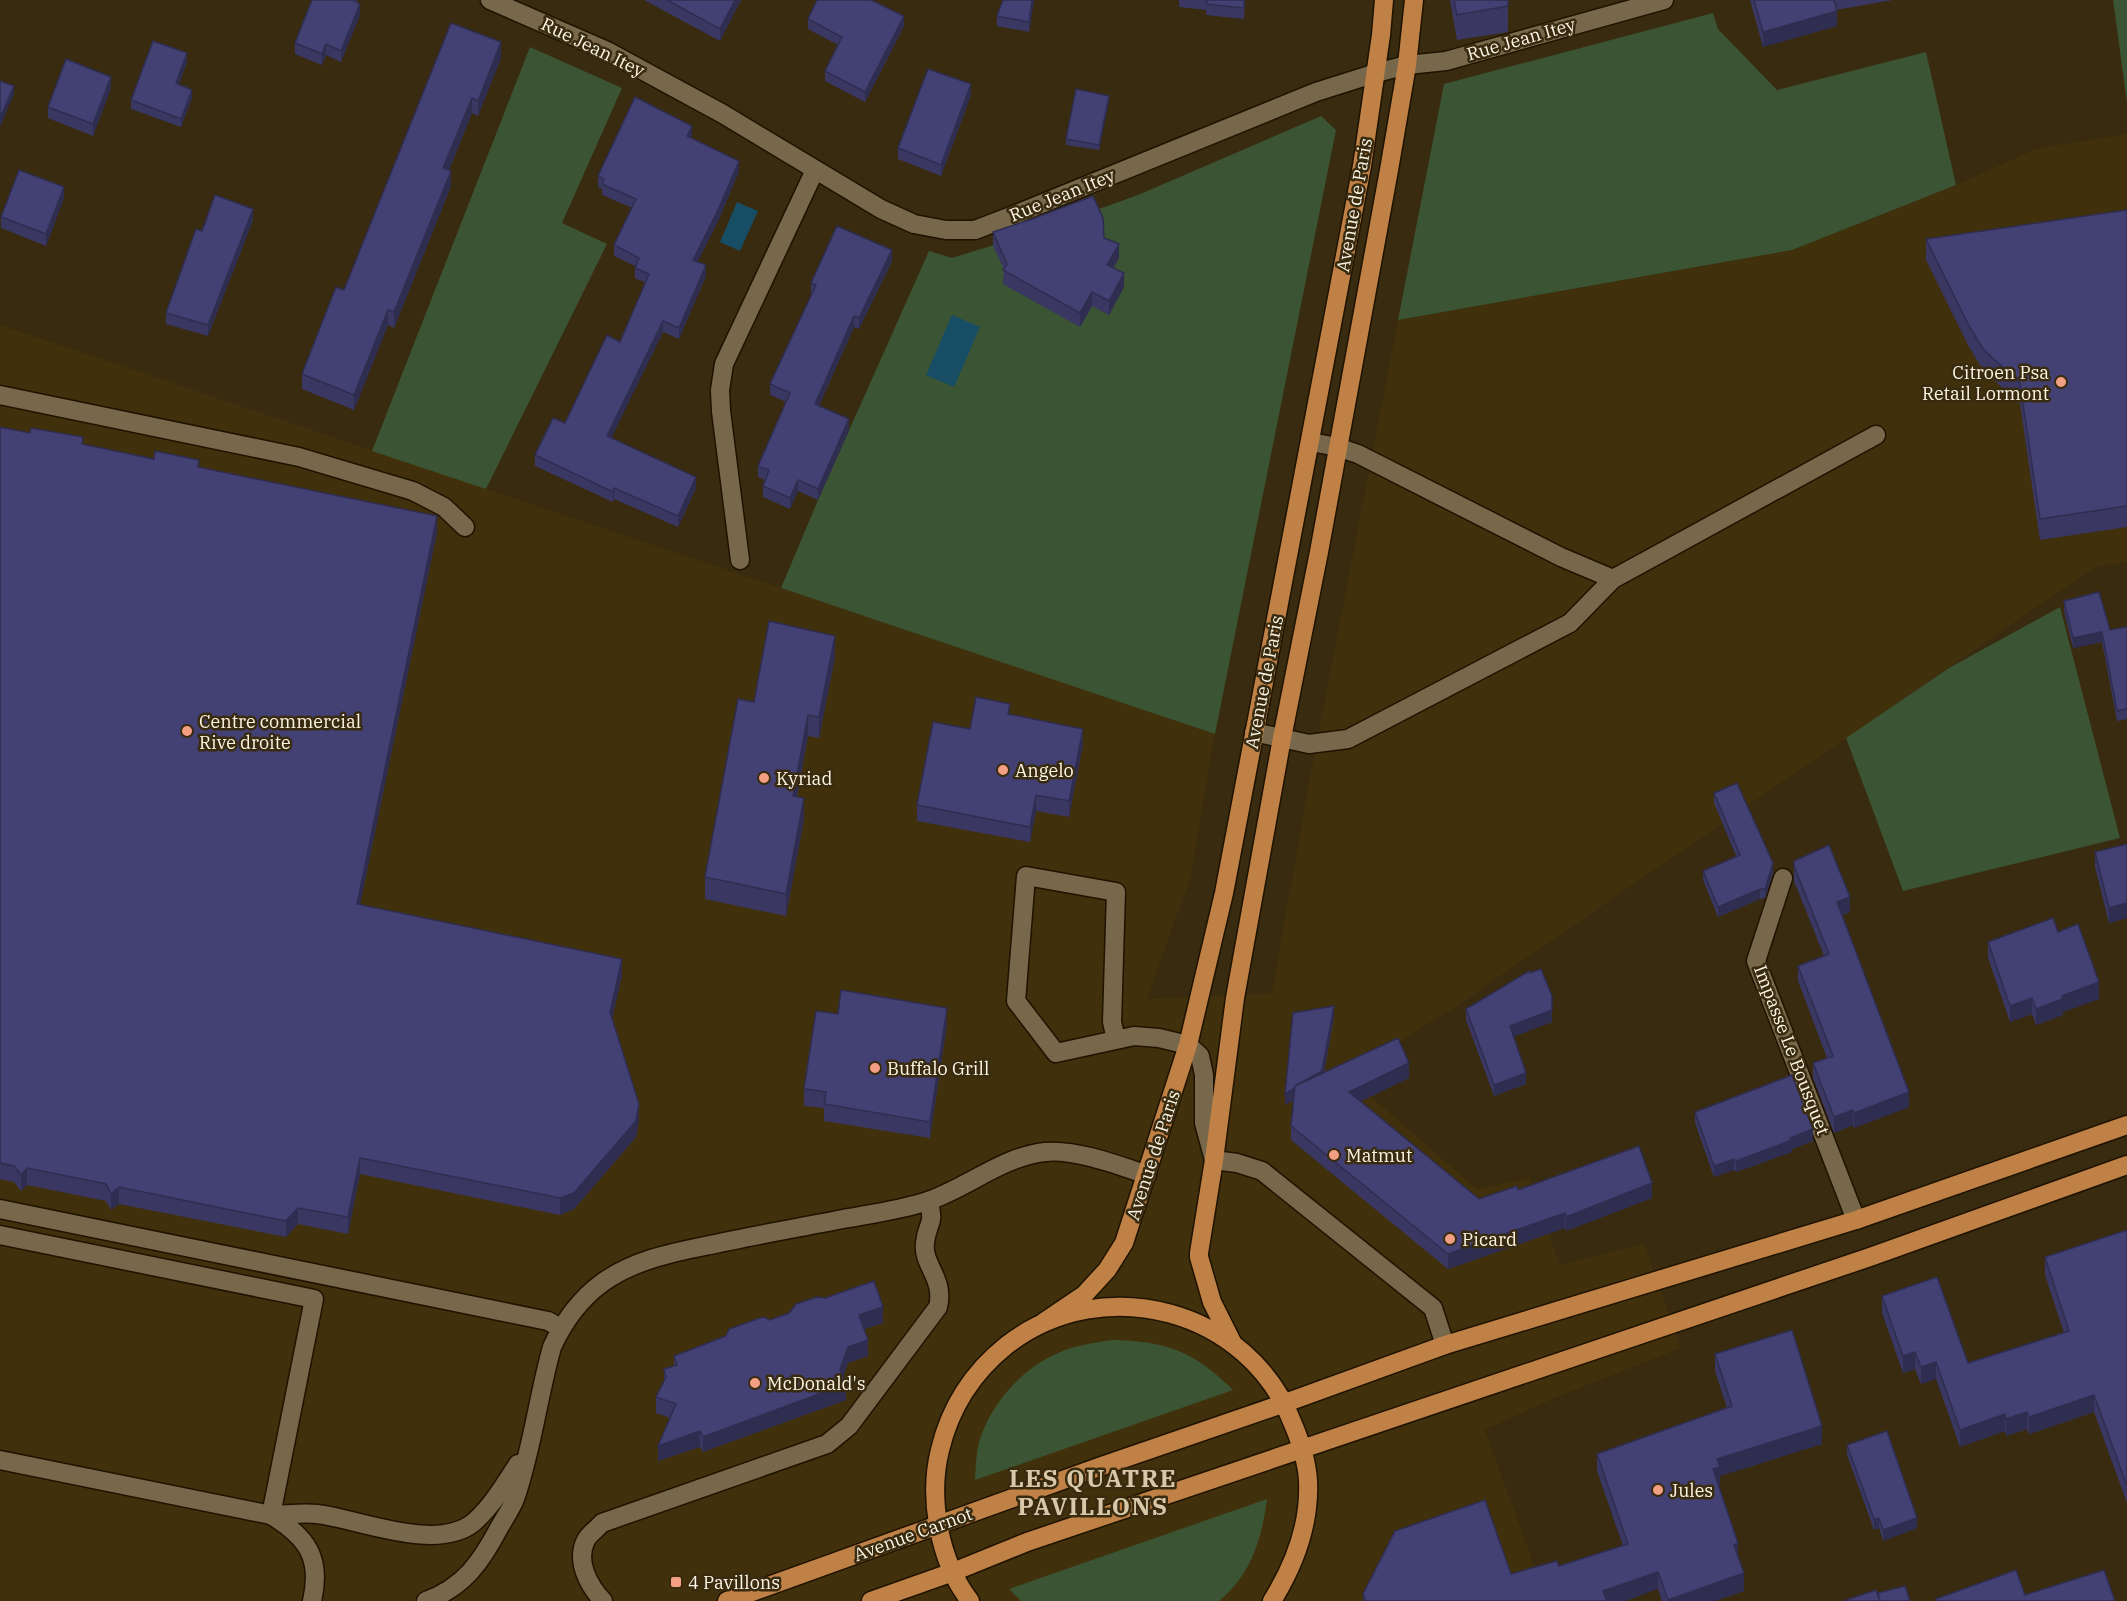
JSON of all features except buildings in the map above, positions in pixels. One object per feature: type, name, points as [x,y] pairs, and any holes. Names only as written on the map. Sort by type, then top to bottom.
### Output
[{"type":"main road","name":"Avenue de Paris","points":[[1044,1322],[1084,1295],[1107,1270],[1124,1243],[1188,1045],[1224,893],[1311,442],[1362,166],[1384,0]]},
{"type":"main road","name":"Avenue de Paris","points":[[1232,1342],[1212,1302],[1199,1257],[1236,998],[1407,65],[1414,0]]},
{"type":"main road","name":"Avenue Carnot","points":[[728,1601],[1099,1467],[1445,1346],[1856,1220],[2127,1125]]},
{"type":"main road","points":[[872,1601],[1027,1542],[1870,1257],[2127,1165]]},
{"type":"main road","points":[[970,1601],[953,1572],[938,1525],[934,1494],[937,1464],[944,1434],[956,1405],[972,1379],[993,1356],[1017,1337],[1044,1322],[1091,1308],[1141,1306],[1188,1318],[1232,1342],[1262,1370],[1286,1403],[1303,1449],[1308,1481],[1306,1513],[1301,1544],[1289,1574],[1272,1601]]},
{"type":"street","name":"Rue Jean Itey","points":[[490,0],[607,51],[723,114],[881,209],[914,224],[946,230],[975,230],[1316,92],[1407,65],[1446,61],[1664,0]]},
{"type":"street","points":[[740,560],[721,411],[720,390],[724,364],[815,170]]},
{"type":"street","points":[[0,395],[299,457],[413,491],[444,507],[465,527]]},
{"type":"street","points":[[1254,732],[1310,744],[1348,739],[1570,623],[1613,579],[1876,435]]},
{"type":"street","points":[[1311,442],[1358,454],[1561,557],[1613,579]]},
{"type":"street","points":[[1116,1039],[1112,1022],[1116,892],[1026,876],[1016,1001],[1056,1053],[1134,1036],[1154,1037],[1188,1045],[1200,1056],[1204,1075],[1204,1123],[1214,1160],[1237,1163],[1262,1171],[1433,1308],[1445,1346]]},
{"type":"street","name":"Impasse Le Bousquet","points":[[1783,878],[1756,961],[1856,1220]]},
{"type":"street","points":[[426,1601],[439,1597],[465,1580],[480,1562],[514,1501],[552,1347],[561,1328],[579,1303],[603,1282],[630,1267],[667,1254],[890,1211],[928,1201],[965,1185],[1002,1163],[1023,1156],[1048,1152],[1069,1153],[1112,1163],[1147,1175]]},
{"type":"street","points":[[603,1601],[588,1582],[582,1558],[586,1540],[603,1523],[827,1444],[849,1426],[938,1307],[940,1288],[926,1255],[924,1243],[933,1217],[928,1201]]},
{"type":"street","points":[[0,1209],[548,1321],[561,1328]]},
{"type":"street","points":[[0,1235],[314,1299],[271,1515]]},
{"type":"street","points":[[0,1460],[271,1515],[316,1513],[403,1532],[430,1535],[453,1532],[473,1523],[498,1496],[527,1449]]},
{"type":"street","points":[[271,1515],[302,1538],[313,1556],[316,1572],[312,1601]]},
{"type":"shaded area","points":[[2127,134],[2127,562],[2095,567],[1452,1009],[1346,1075],[1477,1189],[1529,1178],[1560,1265],[1644,1244],[1681,1348],[1552,1399],[1485,1430],[1547,1601],[0,1601],[0,325],[1215,734],[1191,876],[1147,999],[1272,993],[1308,788],[1398,320],[1792,250],[1956,185],[2038,148]]},
{"type":"green space","points":[[2113,0],[2127,0],[2127,103]]},
{"type":"green space","points":[[1713,13],[1718,29],[1777,90],[1926,52],[1956,185],[1792,250],[1398,320],[1444,84]]},
{"type":"green space","points":[[530,47],[622,88],[562,223],[607,244],[486,489],[372,451]]},
{"type":"green space","points":[[1321,116],[1336,130],[1215,734],[781,588],[929,251],[952,258],[1032,233],[1138,195]]},
{"type":"green space","points":[[2060,607],[2120,838],[1903,891],[1846,738],[1949,668]]},
{"type":"green space","points":[[1112,1340],[1148,1343],[1178,1351],[1205,1366],[1233,1390],[975,1480],[977,1454],[985,1425],[1010,1388],[1045,1359],[1064,1350]]},
{"type":"green space","points":[[1267,1499],[1258,1542],[1247,1568],[1230,1591],[1219,1601],[1021,1601],[1009,1589]]},
{"type":"water","points":[[737,202],[758,211],[740,251],[720,242]]},
{"type":"water","points":[[952,315],[980,327],[954,387],[926,375]]},
{"type":"place","name":"Citroen Psa Retail Lormont","points":[[2061,382]]},
{"type":"place","name":"Centre commercial Rive droite","points":[[187,731]]},
{"type":"place","name":"Angelo","points":[[1003,770]]},
{"type":"place","name":"Kyriad","points":[[764,778]]},
{"type":"place","name":"Buffalo Grill","points":[[875,1068]]},
{"type":"place","name":"Matmut","points":[[1334,1155]]},
{"type":"place","name":"Picard","points":[[1450,1239]]},
{"type":"place","name":"McDonald's","points":[[755,1383]]},
{"type":"place","name":"Jules","points":[[1658,1490]]},
{"type":"place","name":"4 Pavillons","points":[[676,1582]]},
{"type":"district","name":"LES QUATRE PAVILLONS","points":[[1093,1492]]}]
